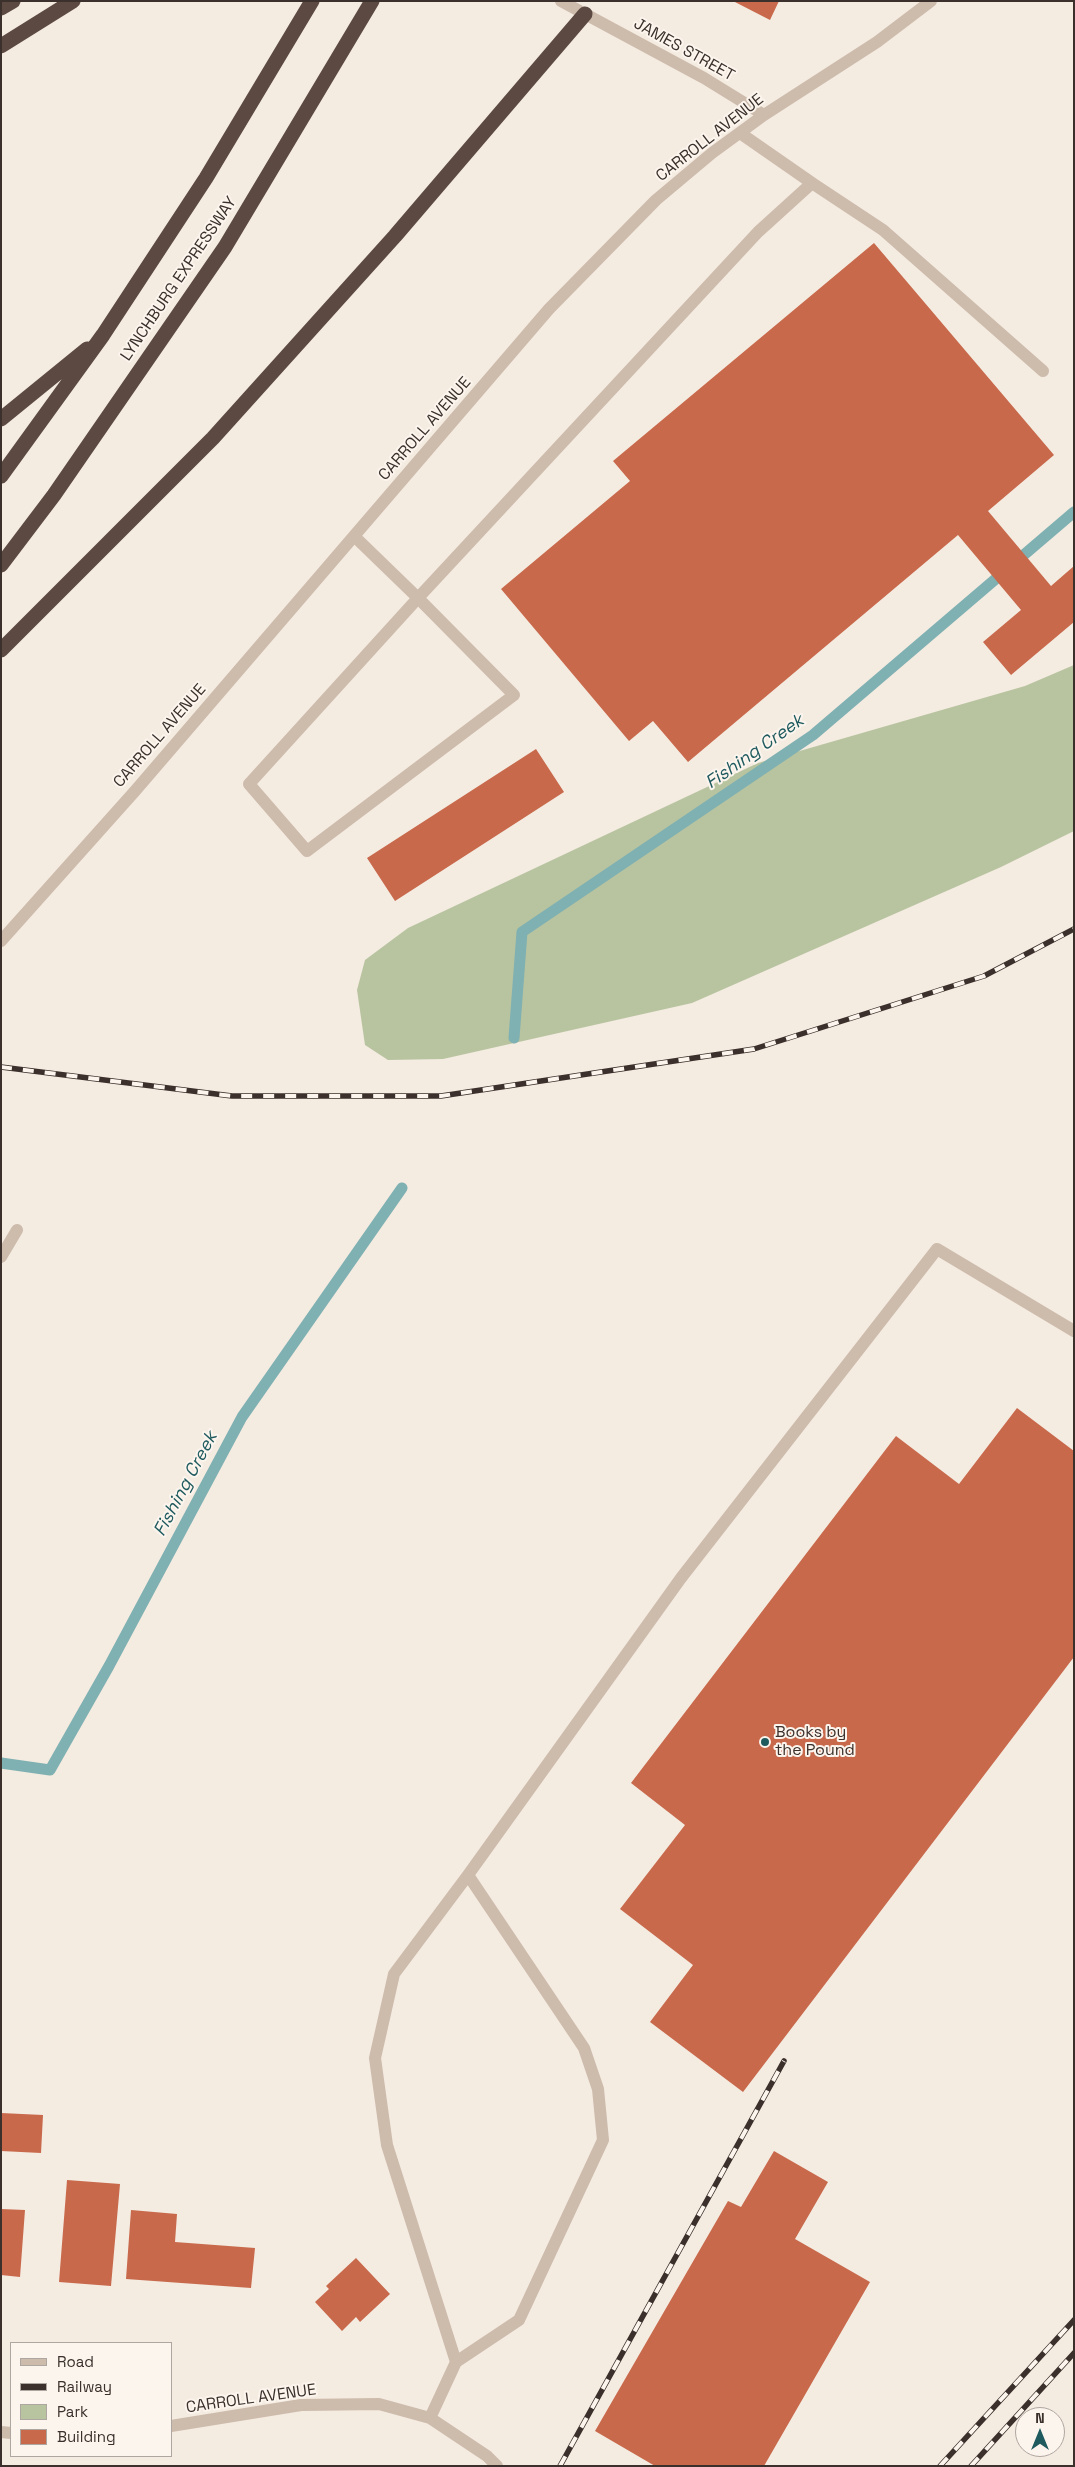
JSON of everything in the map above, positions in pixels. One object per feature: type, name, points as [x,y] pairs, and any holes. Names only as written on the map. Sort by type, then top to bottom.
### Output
[{"type":"highway","points":[[1,8],[13,1]]},
{"type":"highway","points":[[1,46],[73,1]]},
{"type":"highway","name":"LYNCHBURG EXPRESSWAY","points":[[1,476],[104,335],[206,178],[312,1]]},
{"type":"highway","name":"LYNCHBURG EXPRESSWAY","points":[[1,565],[54,495],[225,247],[372,1]]},
{"type":"highway","points":[[1,650],[213,438],[395,236],[585,14]]},
{"type":"highway","points":[[1,420],[104,335]]},
{"type":"street","name":"JAMES STREET","points":[[560,1],[704,78],[764,115]]},
{"type":"street","name":"CARROLL AVENUE","points":[[1,941],[135,791],[550,309],[656,200],[712,153],[764,115],[877,42],[931,1]]},
{"type":"street","points":[[740,133],[883,230],[1043,371]]},
{"type":"street","points":[[354,536],[418,598],[514,695],[307,851],[249,784],[418,598],[758,232],[812,183]]},
{"type":"street","points":[[1,1257],[17,1230]]},
{"type":"street","points":[[456,2362],[386,2145],[375,2058],[394,1974],[468,1875],[681,1578],[937,1249],[1074,1331]]},
{"type":"street","points":[[430,2418],[456,2362],[519,2320],[604,2140],[598,2089],[584,2048],[468,1875]]},
{"type":"street","name":"CARROLL AVENUE","points":[[172,2426],[301,2405],[379,2404],[430,2418],[487,2456],[497,2466]]},
{"type":"green space","points":[[1074,665],[1074,831],[1001,867],[692,1003],[443,1059],[388,1060],[365,1045],[357,990],[365,960],[408,928],[758,763],[1025,686]]},
{"type":"building","points":[[733,1],[779,1],[770,20]]},
{"type":"building","points":[[874,243],[1054,455],[988,511],[1051,586],[1074,566],[1074,622],[1011,675],[983,642],[1021,610],[958,535],[688,762],[653,721],[629,741],[501,589],[630,481],[613,461]]},
{"type":"building","points":[[536,749],[564,792],[395,901],[367,858]]},
{"type":"building","points":[[1017,1408],[1074,1451],[1074,1657],[743,2092],[650,2022],[693,1965],[620,1909],[685,1825],[631,1783],[896,1436],[959,1484]]},
{"type":"building","points":[[1,2113],[43,2115],[41,2153],[1,2151]]},
{"type":"building","points":[[774,2151],[828,2182],[795,2239],[870,2282],[764,2466],[655,2466],[595,2431],[728,2201],[741,2207]]},
{"type":"building","points":[[67,2180],[120,2184],[111,2286],[59,2282]]},
{"type":"building","points":[[1,2209],[25,2210],[20,2277],[1,2275]]},
{"type":"building","points":[[131,2210],[177,2214],[175,2242],[255,2248],[251,2288],[126,2279]]},
{"type":"building","points":[[356,2258],[390,2294],[360,2322],[356,2317],[342,2331],[315,2302],[329,2289],[326,2286]]},
{"type":"waterway","name":"Fishing Creek","points":[[514,1038],[522,932],[813,735],[1074,512]]},
{"type":"waterway","name":"Fishing Creek","points":[[1,1763],[50,1770],[109,1666],[242,1417],[402,1188]]},
{"type":"railway","points":[[1,1067],[232,1096],[441,1096],[754,1049],[984,976],[1074,929]]},
{"type":"railway","points":[[560,2466],[784,2061]]},
{"type":"railway","points":[[940,2466],[1074,2320]]},
{"type":"railway","points":[[971,2466],[1074,2353]]},
{"type":"place","name":"Books by the Pound","points":[[765,1742]]}]
